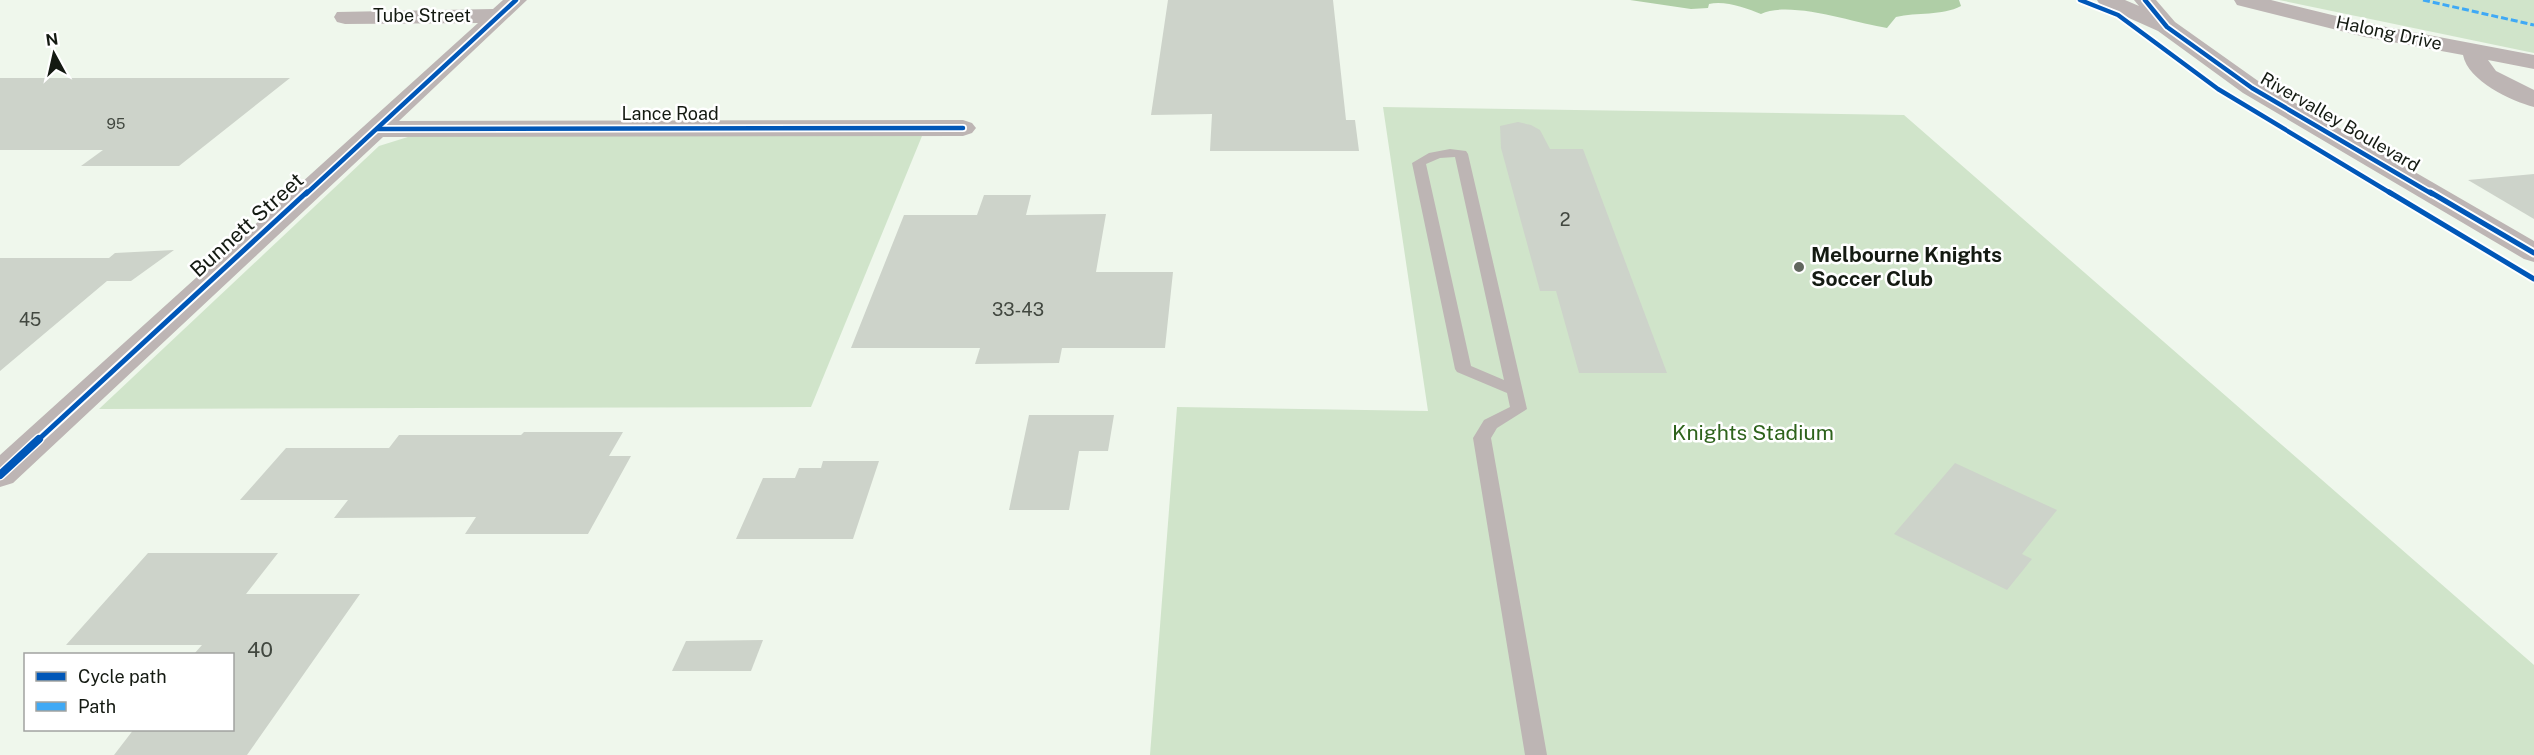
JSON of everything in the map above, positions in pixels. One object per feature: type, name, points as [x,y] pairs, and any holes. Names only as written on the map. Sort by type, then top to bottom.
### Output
[{"type":"street","name":"Rivervalley Boulevard","points":[[2108,0],[2167,27],[2252,88],[2534,253]]},
{"type":"street","name":"Rivervalley Boulevard","points":[[2145,0],[2167,27]]},
{"type":"street","name":"Halong Drive","points":[[2245,0],[2365,30],[2534,62]]},
{"type":"street","name":"Tube Street","points":[[345,17],[508,8]]},
{"type":"street","name":"Bunnett Street","points":[[0,475],[508,8]]},
{"type":"street","points":[[2474,51],[2477,65],[2488,76],[2534,100]]},
{"type":"street","name":"Lance Road","points":[[377,129],[963,128]]},
{"type":"lane","points":[[1514,390],[1463,369],[1419,163],[1430,155],[1450,152],[1461,154],[1519,409],[1490,424],[1482,438],[1536,755]]},
{"type":"green space","points":[[2279,0],[2534,0],[2534,53]]},
{"type":"green space","name":"Knights Stadium","points":[[1383,107],[1904,115],[2534,665],[2534,755],[1150,755],[1177,407],[1428,411]]},
{"type":"green space","points":[[411,136],[922,136],[811,407],[99,409],[379,146]]},
{"type":"shaded area","points":[[1630,0],[1959,0],[1961,6],[1938,13],[1896,17],[1887,28],[1805,11],[1773,10],[1761,14],[1721,3],[1709,4],[1708,8],[1691,9]]},
{"type":"building","points":[[1168,0],[1333,0],[1346,120],[1355,120],[1359,151],[1210,151],[1212,114],[1151,115]]},
{"type":"building","points":[[0,78],[290,78],[179,166],[81,166],[103,150],[0,150]]},
{"type":"building","points":[[1518,122],[1540,130],[1550,149],[1583,149],[1667,373],[1579,373],[1556,291],[1540,291],[1501,148],[1500,126]]},
{"type":"building","points":[[2534,174],[2534,219],[2468,180]]},
{"type":"building","points":[[984,195],[1031,195],[1026,215],[1106,214],[1096,272],[1173,272],[1165,348],[1062,348],[1059,363],[975,364],[980,348],[851,348],[904,215],[977,215]]},
{"type":"building","points":[[174,250],[131,281],[107,281],[0,371],[0,258],[109,258],[115,253]]},
{"type":"building","points":[[1029,415],[1114,415],[1108,451],[1079,451],[1069,510],[1009,510]]},
{"type":"building","points":[[524,432],[623,432],[609,456],[631,456],[588,534],[465,534],[476,517],[334,518],[348,500],[240,500],[286,448],[389,448],[399,435],[521,435]]},
{"type":"building","points":[[823,461],[879,461],[853,539],[736,539],[763,478],[795,478],[799,468],[821,468]]},
{"type":"building","points":[[1955,463],[2057,510],[2022,554],[2032,559],[2007,590],[1894,534]]},
{"type":"building","points":[[148,553],[278,553],[246,594],[360,594],[247,755],[114,755],[132,731],[234,731],[234,653],[195,653],[202,645],[66,645]]},
{"type":"building","points":[[763,640],[751,671],[672,671],[686,641]]},
{"type":"marked path","points":[[2423,0],[2534,25]]},
{"type":"cycle path","points":[[0,475],[516,0]]},
{"type":"cycle path","points":[[2080,0],[2118,15],[2218,89],[2534,279]]},
{"type":"cycle path","points":[[2145,0],[2167,27],[2252,88],[2534,253]]},
{"type":"cycle path","points":[[377,129],[963,128]]},
{"type":"place","name":"Melbourne Knights Soccer Club","points":[[1799,267]]}]
